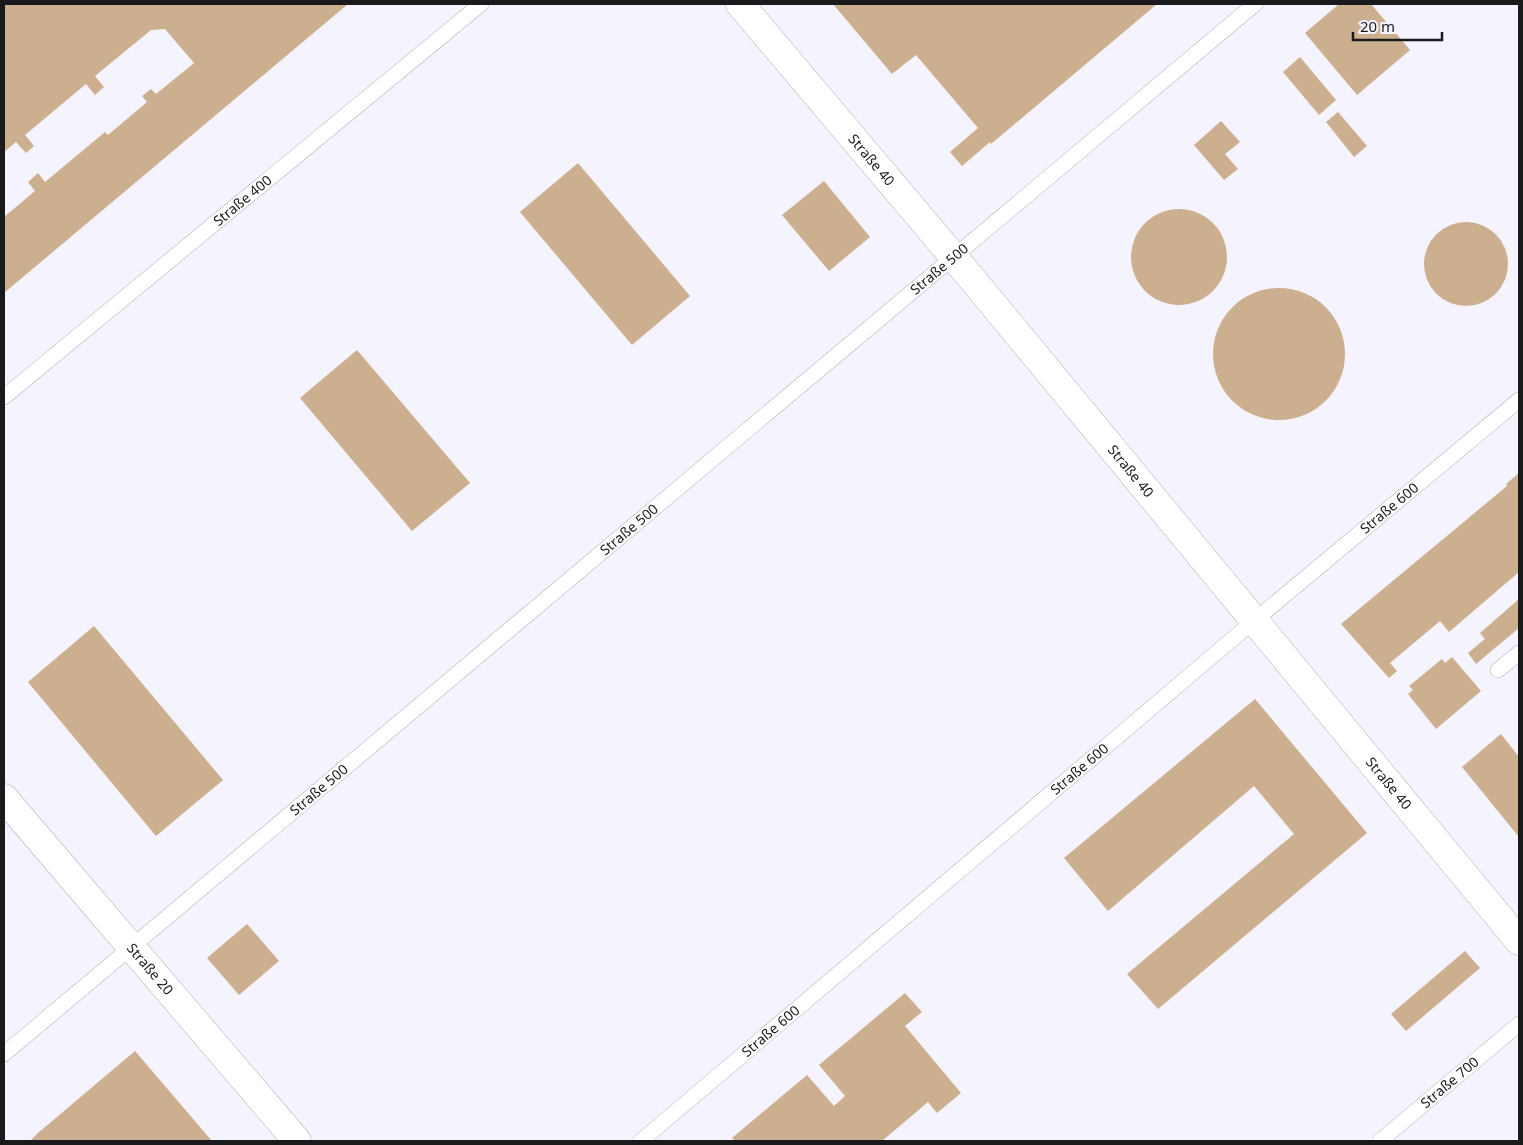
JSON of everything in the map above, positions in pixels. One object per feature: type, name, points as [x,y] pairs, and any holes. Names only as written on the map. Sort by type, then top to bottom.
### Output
[{"type":"street","name":"Straße 40","points":[[740,4],[954,257],[1519,941]]},
{"type":"street","name":"Straße 20","points":[[4,798],[297,1141]]},
{"type":"lane","name":"Straße 400","points":[[4,397],[481,4]]},
{"type":"lane","name":"Straße 500","points":[[4,1054],[1255,4]]},
{"type":"lane","name":"Straße 600","points":[[641,1141],[1255,620],[1519,400]]},
{"type":"lane","points":[[1498,670],[1519,653]]},
{"type":"lane","name":"Straße 700","points":[[1380,1141],[1519,1024]]},
{"type":"building","points":[[4,4],[348,4],[4,293],[4,217],[35,191],[28,182],[38,173],[45,182],[105,132],[108,135],[147,102],[142,96],[151,89],[156,94],[194,63],[165,29],[151,30],[95,76],[104,87],[95,95],[86,84],[25,135],[34,146],[26,153],[16,142],[4,152]]},
{"type":"building","points":[[833,4],[1157,4],[991,144],[990,142],[962,166],[950,152],[978,128],[916,55],[892,74]]},
{"type":"building","points":[[1339,4],[1371,4],[1410,50],[1357,95],[1305,33]]},
{"type":"building","points":[[1300,57],[1336,100],[1319,115],[1283,72]]},
{"type":"building","points":[[1338,112],[1367,146],[1354,157],[1326,122]]},
{"type":"building","points":[[1221,121],[1240,142],[1225,154],[1238,169],[1224,180],[1194,145]]},
{"type":"building","points":[[578,163],[690,296],[632,345],[520,212]]},
{"type":"building","points":[[824,181],[870,237],[829,271],[782,215]]},
{"type":"building","points":[[1179,209],[1197,213],[1213,223],[1223,239],[1227,257],[1223,275],[1213,291],[1197,301],[1179,305],[1161,301],[1145,291],[1135,275],[1131,257],[1135,239],[1145,223],[1161,213]]},
{"type":"building","points":[[1466,222],[1482,225],[1496,234],[1505,248],[1508,264],[1505,280],[1496,294],[1482,303],[1466,306],[1450,303],[1436,294],[1427,280],[1424,264],[1427,248],[1436,234],[1450,225]]},
{"type":"building","points":[[1279,288],[1304,293],[1315,299],[1325,308],[1334,318],[1340,329],[1345,354],[1340,379],[1334,390],[1325,400],[1315,409],[1304,415],[1279,420],[1254,415],[1243,409],[1233,400],[1224,390],[1218,379],[1213,354],[1218,329],[1224,318],[1233,308],[1243,299],[1254,293]]},
{"type":"building","points":[[357,350],[470,483],[412,531],[300,398]]},
{"type":"building","points":[[1519,473],[1519,572],[1449,632],[1440,621],[1390,663],[1397,671],[1389,678],[1341,624],[1507,486],[1506,484]]},
{"type":"building","points":[[1519,599],[1519,628],[1476,664],[1468,653],[1485,639],[1480,633]]},
{"type":"building","points":[[94,626],[223,780],[156,836],[28,682]]},
{"type":"building","points":[[1452,657],[1481,691],[1436,729],[1408,694],[1413,690],[1409,686],[1442,659],[1445,663]]},
{"type":"building","points":[[1255,699],[1367,833],[1158,1009],[1127,974],[1294,834],[1254,786],[1108,911],[1064,858]]},
{"type":"building","points":[[1501,734],[1519,757],[1519,837],[1462,767]]},
{"type":"building","points":[[247,924],[279,961],[239,995],[207,958]]},
{"type":"building","points":[[1465,951],[1480,968],[1406,1031],[1391,1014]]},
{"type":"building","points":[[905,993],[922,1012],[905,1026],[961,1093],[937,1113],[928,1102],[882,1141],[735,1141],[732,1138],[807,1075],[834,1106],[845,1096],[819,1065]]},
{"type":"building","points":[[135,1051],[212,1141],[30,1141],[38,1133]]}]
